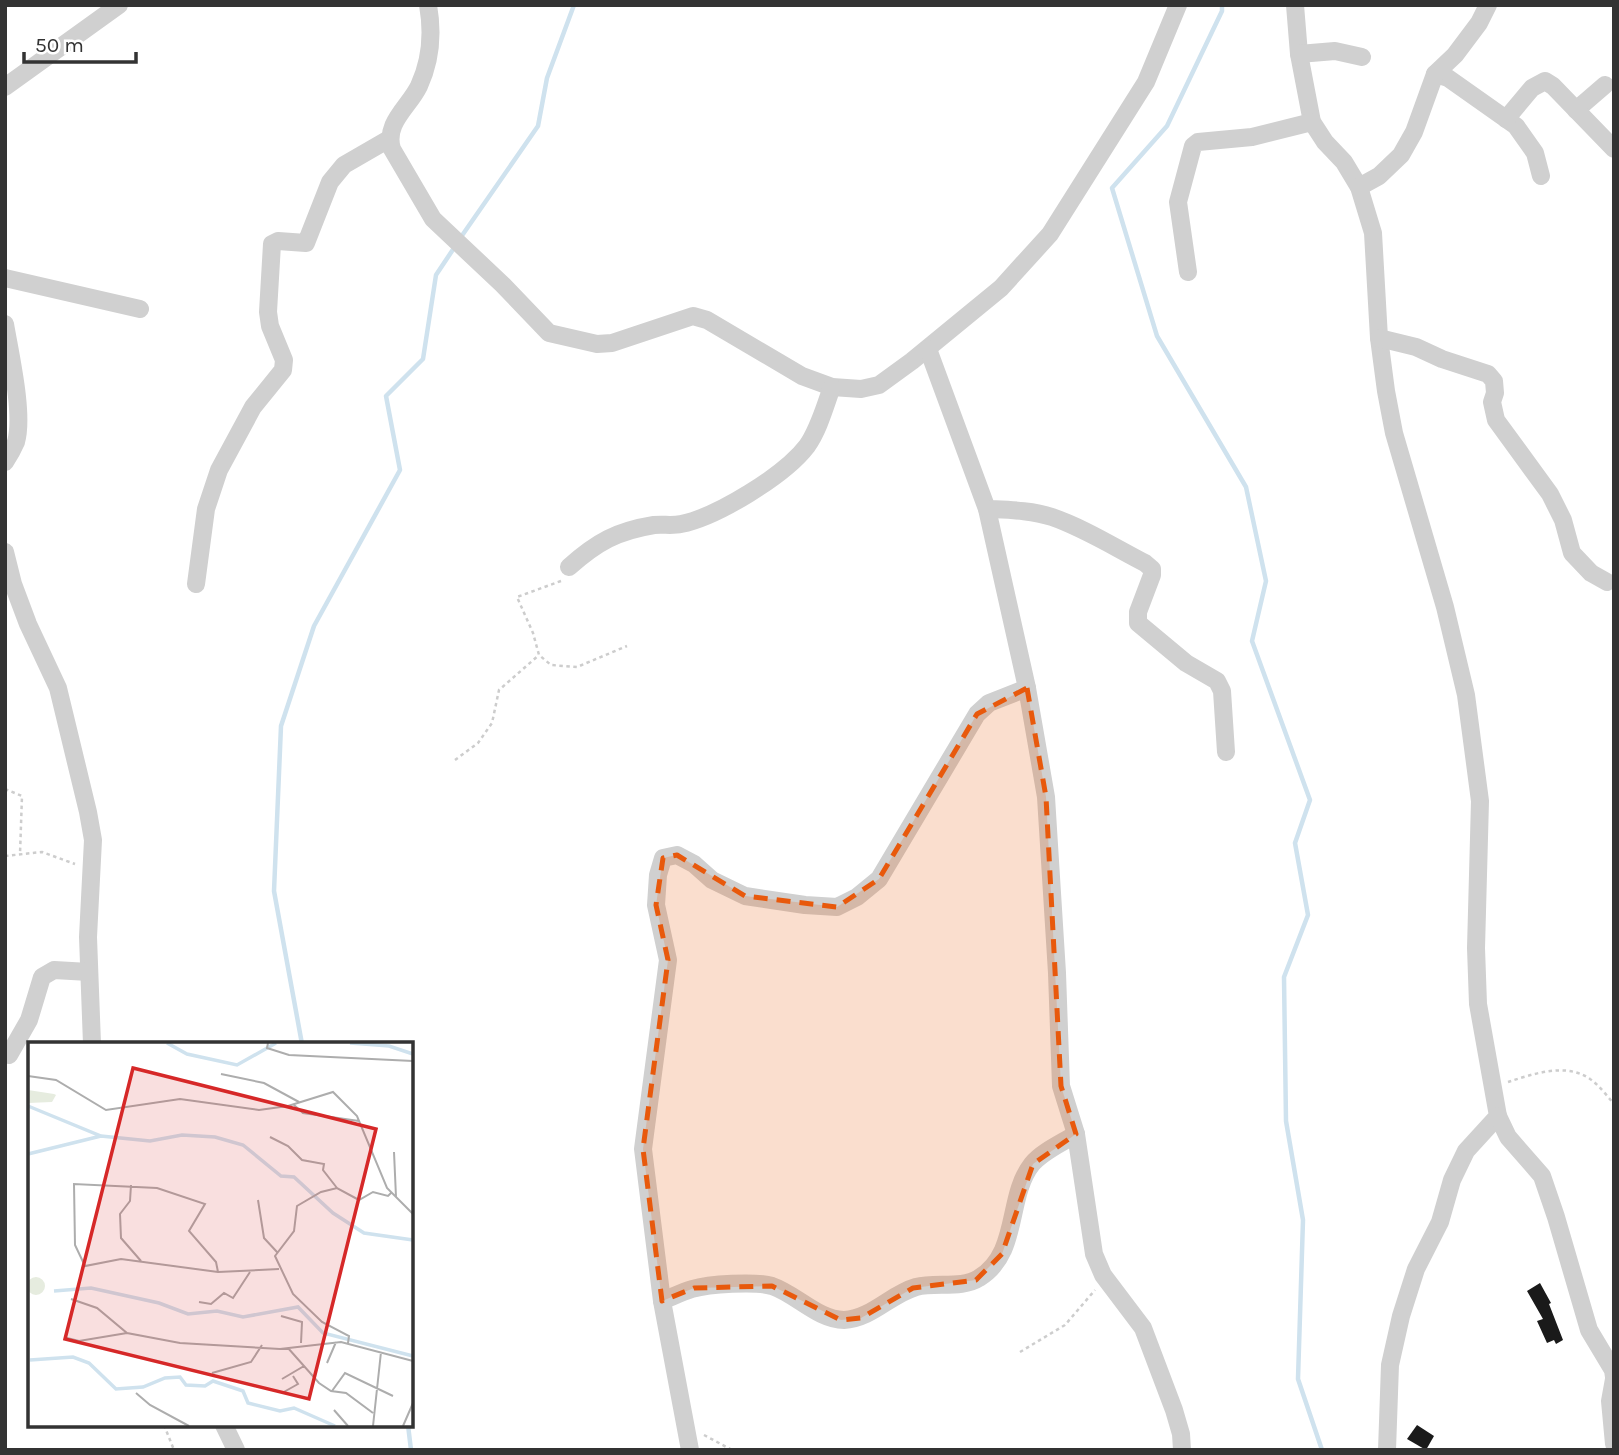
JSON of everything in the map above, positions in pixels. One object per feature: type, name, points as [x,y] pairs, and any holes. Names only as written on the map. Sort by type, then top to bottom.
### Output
[{"type":"street","points":[[5,88],[119,5]]},
{"type":"street","points":[[428,5],[431,26],[429,56],[419,86],[395,120],[389,139],[392,149],[433,219],[549,333],[597,344],[612,343],[693,316],[706,320],[802,376],[832,387],[861,389],[879,385],[928,349],[1001,288],[1049,234],[1146,82],[1178,5]]},
{"type":"street","points":[[1295,5],[1299,54],[1312,122],[1359,187],[1373,233],[1385,391],[1394,433],[1445,607],[1466,695],[1480,801],[1476,948],[1478,1004],[1491,1088],[1498,1116],[1508,1137],[1542,1176],[1589,1330],[1613,1370],[1610,1401],[1614,1444]]},
{"type":"street","points":[[1359,187],[1379,176],[1401,155],[1414,132],[1435,74],[1455,55],[1479,23],[1488,5]]},
{"type":"street","points":[[1299,54],[1335,51],[1362,57]]},
{"type":"street","points":[[1435,74],[1448,78],[1506,119],[1525,138],[1535,153],[1541,176]]},
{"type":"street","points":[[1506,119],[1532,88],[1545,81],[1614,149]]},
{"type":"street","points":[[1576,110],[1605,85]]},
{"type":"street","points":[[1188,272],[1178,202],[1193,146],[1198,142],[1252,137],[1312,122]]},
{"type":"street","points":[[196,584],[206,509],[219,470],[253,407],[283,370],[284,360],[270,326],[268,312],[272,244],[306,243],[330,182],[344,165],[389,139]]},
{"type":"street","points":[[5,278],[140,309]]},
{"type":"street","points":[[5,324],[15,390],[17,430],[16,441],[5,462]]},
{"type":"street","points":[[1379,338],[1416,347],[1441,359],[1488,374],[1494,381],[1495,393],[1492,402],[1496,420],[1550,494],[1563,520],[1572,553],[1591,573],[1607,582]]},
{"type":"street","points":[[928,349],[987,509],[1027,688],[1046,797],[1061,1086],[1076,1134],[1094,1254],[1104,1276],[1143,1328],[1174,1410],[1181,1434],[1182,1450]]},
{"type":"street","points":[[569,567],[596,544],[627,531],[656,525],[680,524],[713,514],[774,476],[806,446],[822,415],[832,387]]},
{"type":"street","points":[[987,509],[1050,516],[1087,532],[1152,569],[1138,612],[1138,623],[1186,663],[1217,681],[1222,691],[1226,752]]},
{"type":"street","points":[[5,552],[13,584],[28,624],[58,688],[93,840],[88,937],[92,1042]]},
{"type":"street","points":[[690,1450],[662,1301],[643,1149],[668,960],[656,905],[658,875],[663,858],[677,855],[694,864],[712,880],[745,896],[837,907],[857,897],[879,879],[977,713],[989,703],[1027,688]]},
{"type":"street","points":[[9,1055],[29,1020],[42,978],[54,970],[89,972]]},
{"type":"street","points":[[1387,1450],[1390,1366],[1401,1316],[1416,1269],[1440,1222],[1452,1180],[1466,1151],[1498,1116]]},
{"type":"street","points":[[662,1301],[694,1288],[755,1284],[772,1286],[824,1315],[841,1320],[861,1318],[880,1304],[913,1288],[976,1280],[989,1272],[1002,1254],[1025,1176],[1033,1164],[1076,1134]]},
{"type":"street","points":[[225,1427],[236,1450]]},
{"type":"path","points":[[569,567],[563,581],[517,597],[533,633],[539,655],[551,665],[577,667],[627,646]]},
{"type":"path","points":[[454,760],[478,743],[492,723],[499,690],[539,655]]},
{"type":"path","points":[[5,789],[22,796],[20,854]]},
{"type":"path","points":[[5,856],[41,852],[69,863],[92,868]]},
{"type":"path","points":[[1491,1088],[1549,1071],[1571,1070],[1591,1079],[1614,1104]]},
{"type":"path","points":[[1020,1352],[1065,1325],[1080,1310],[1104,1276]]},
{"type":"path","points":[[685,1426],[732,1450]]},
{"type":"path","points":[[165,1427],[174,1450]]},
{"type":"highlighted area","points":[[1027,688],[1046,797],[1061,1086],[1076,1134],[1033,1164],[1002,1254],[976,1280],[913,1288],[861,1318],[841,1320],[772,1286],[694,1288],[662,1301],[643,1149],[668,960],[656,905],[663,858],[677,855],[745,896],[837,907],[879,879],[977,714]]},
{"type":"building","points":[[1540,1283],[1551,1303],[1549,1304],[1563,1340],[1556,1344],[1554,1340],[1547,1343],[1537,1321],[1543,1319],[1527,1291]]},
{"type":"building","points":[[1417,1425],[1434,1436],[1426,1450],[1407,1439]]},
{"type":"waterway","points":[[461,237],[538,126],[547,78],[574,5]]},
{"type":"waterway","points":[[1222,5],[1222,11],[1167,126],[1112,188],[1157,336],[1246,487],[1266,581],[1252,641],[1310,800],[1295,843],[1308,915],[1284,977],[1286,1121],[1303,1220],[1298,1379],[1322,1450]]},
{"type":"waterway","points":[[302,1042],[274,891],[281,726],[314,626],[400,470],[386,396],[423,359],[436,275],[456,245]]},
{"type":"waterway","points":[[408,1427],[411,1450]]}]
